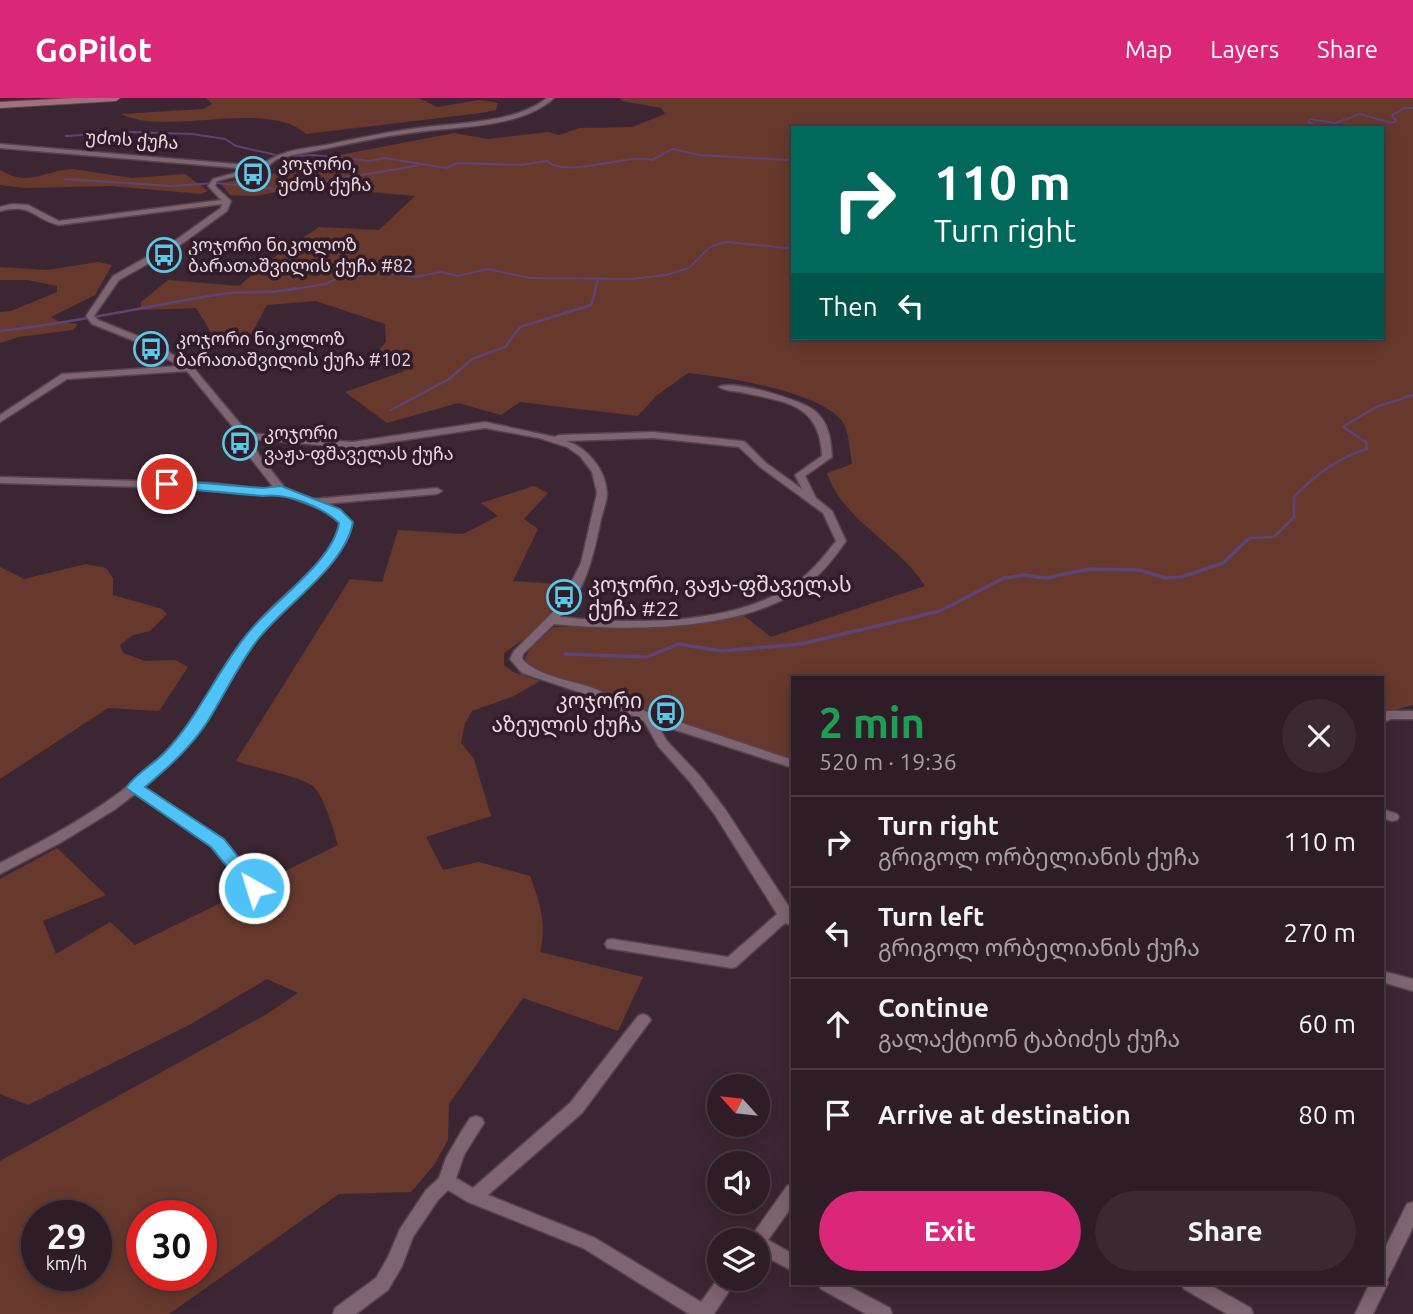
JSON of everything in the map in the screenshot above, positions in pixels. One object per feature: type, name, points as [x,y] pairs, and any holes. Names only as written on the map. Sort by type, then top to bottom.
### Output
[{"type":"main road","points":[[0,105],[116,98]]},
{"type":"street","points":[[227,201],[213,183],[262,168],[275,158],[407,131],[500,119],[533,110],[551,98]]},
{"type":"street","name":"უძოს ქუჩა","points":[[0,146],[262,168]]},
{"type":"street","points":[[0,209],[30,207],[36,209],[43,218],[59,223],[227,201]]},
{"type":"street","points":[[0,869],[60,839],[134,788],[171,756],[200,721],[253,636],[322,564],[344,535],[346,522],[336,512],[281,490],[254,456],[245,436],[189,368],[145,342],[92,319],[116,278],[204,225],[224,209],[227,201]]},
{"type":"street","points":[[0,419],[65,376],[189,368]]},
{"type":"street","points":[[724,387],[740,388],[788,400],[802,405],[820,419],[827,443],[827,457],[800,475],[814,500]]},
{"type":"street","points":[[245,436],[334,445],[380,442],[474,426],[569,439],[653,435],[742,444],[763,465],[827,511],[841,541],[824,565],[780,597],[751,609],[704,618],[586,624],[552,620]]},
{"type":"street","points":[[525,432],[570,445],[583,454],[597,472],[600,483],[598,513],[586,563],[576,587],[552,620],[518,653],[516,659],[519,664],[526,670],[592,692],[649,719],[666,722],[791,763]]},
{"type":"street","points":[[0,480],[143,483],[271,492],[281,490]]},
{"type":"street","points":[[310,502],[437,491]]},
{"type":"street","points":[[1384,718],[1388,715],[1413,715]]},
{"type":"street","points":[[612,944],[731,963],[789,918],[750,853],[695,778],[653,732],[649,719]]},
{"type":"street","points":[[134,788],[218,843],[254,888]]},
{"type":"street","points":[[1384,977],[1413,985]]},
{"type":"street","points":[[474,1197],[576,1108],[643,1020]]},
{"type":"street","points":[[342,1314],[382,1284],[396,1260],[406,1234],[432,1195],[447,1181],[460,1144],[476,1123]]},
{"type":"street","points":[[447,1181],[474,1197],[589,1243],[703,1314],[719,1291]]},
{"type":"street","points":[[767,1228],[791,1194]]},
{"type":"street","points":[[1384,1270],[1413,1209]]},
{"type":"street","points":[[770,1250],[791,1262]]},
{"type":"street","points":[[831,1285],[883,1314]]},
{"type":"street","points":[[1193,1285],[1244,1314]]},
{"type":"street","points":[[1364,1314],[1378,1285]]},
{"type":"shaded area","points":[[206,98],[419,98],[437,107],[479,100],[498,103],[496,110],[481,113],[306,134],[288,124],[267,119],[164,122],[141,120],[121,114],[203,109],[212,104]]},
{"type":"shaded area","points":[[620,98],[1413,98],[1413,705],[1384,713],[1384,676],[791,676],[791,758],[688,725],[533,668],[525,659],[530,647],[554,627],[689,623],[743,615],[771,637],[925,586],[901,557],[858,519],[835,490],[827,473],[852,464],[844,425],[830,410],[814,401],[771,387],[688,373],[656,396],[638,416],[520,402],[501,415],[458,403],[387,423],[345,392],[405,371],[375,354],[386,342],[385,324],[316,301],[267,305],[248,340],[214,337],[196,308],[141,310],[141,302],[168,280],[239,286],[263,265],[319,227],[379,230],[415,196],[358,191],[353,178],[255,196],[230,195],[220,183],[329,164],[324,158],[454,133],[488,139],[548,132],[559,135],[580,128],[632,127],[665,114],[661,108],[622,101]]},
{"type":"shaded area","points":[[73,169],[132,178],[185,174],[208,191],[201,194],[111,186],[25,188],[0,185],[0,170],[20,178],[29,178]]},
{"type":"shaded area","points":[[98,262],[112,265],[95,295],[51,317],[58,321],[78,324],[73,330],[19,337],[0,343],[0,312],[11,311],[57,292],[57,286],[27,280],[0,280],[0,267],[47,270]]},
{"type":"shaded area","points":[[534,486],[548,493],[524,519],[538,529],[513,581],[571,585],[539,628],[504,653],[504,665],[513,672],[540,681],[514,696],[472,711],[465,723],[461,743],[474,759],[491,816],[426,837],[443,870],[479,862],[530,876],[541,914],[543,932],[540,952],[643,977],[618,1031],[523,998],[449,1104],[448,1140],[434,1165],[411,1192],[339,1194],[217,1280],[217,1200],[126,1200],[126,1291],[202,1291],[169,1314],[0,1314],[0,1161],[267,1014],[298,993],[267,979],[191,1024],[28,1105],[0,1094],[0,879],[57,848],[106,895],[43,921],[56,954],[110,922],[135,945],[338,845],[326,808],[315,788],[291,776],[236,761],[350,579],[382,582],[398,530],[463,534],[498,516],[481,503]]},
{"type":"shaded area","points":[[86,564],[106,568],[113,578],[113,595],[162,609],[167,614],[150,631],[133,635],[120,645],[123,653],[145,661],[175,660],[188,667],[159,711],[108,708],[0,779],[0,567],[24,579]]},
{"type":"waterway","points":[[1317,126],[1308,122],[1310,119],[1336,123],[1360,114],[1392,123],[1396,121],[1392,115],[1405,108],[1413,108]]},
{"type":"waterway","points":[[66,136],[134,132],[192,134],[225,139],[236,146],[285,157],[312,155],[371,161],[384,158],[446,168],[458,163],[520,165],[547,161],[556,166],[582,167],[628,160],[652,160],[673,149],[699,155],[791,159]]},
{"type":"waterway","points":[[65,179],[171,186],[216,183],[276,189],[416,166]]},
{"type":"waterway","points":[[289,290],[326,284],[344,275],[356,277],[373,271],[415,277],[441,272],[458,276],[488,269],[530,278],[632,279],[666,275],[689,268],[710,247],[726,242],[787,248],[791,246]]},
{"type":"waterway","points":[[595,290],[598,280]]},
{"type":"waterway","points":[[0,331],[221,294],[295,288]]},
{"type":"waterway","points":[[391,410],[449,379],[472,359],[505,347],[520,327],[591,305],[596,288]]},
{"type":"waterway","points":[[1245,542],[1250,538],[1274,537],[1294,517],[1294,497],[1302,489],[1337,462],[1367,449],[1366,442],[1343,427],[1376,407],[1413,395]]},
{"type":"waterway","points":[[565,654],[647,657],[678,644],[722,651],[801,644],[940,611],[1004,578],[1024,575],[1046,578],[1089,569],[1139,570],[1165,578],[1182,577],[1223,563],[1247,540]]},
{"type":"place","name":"კოჯორი, უძოს ქუჩა","points":[[253,174]]},
{"type":"place","name":"კოჯორი ნიკოლოზ ბარათაშვილის ქუჩა #82","points":[[164,255]]},
{"type":"place","name":"კოჯორი ნიკოლოზ ბარათაშვილის ქუჩა #102","points":[[151,349]]},
{"type":"place","name":"კოჯორი ვაჟა-ფშაველას ქუჩა","points":[[240,443]]},
{"type":"place","name":"კოჯორი, ვაჟა-ფშაველას ქუჩა #22","points":[[564,597]]},
{"type":"place","name":"კოჯორი აზეულის ქუჩა","points":[[666,713]]},
{"type":"route","points":[[167,484],[263,492],[281,490],[336,512],[346,522],[344,535],[322,564],[253,636],[200,721],[171,756],[134,788],[218,843],[254,888]]}]
